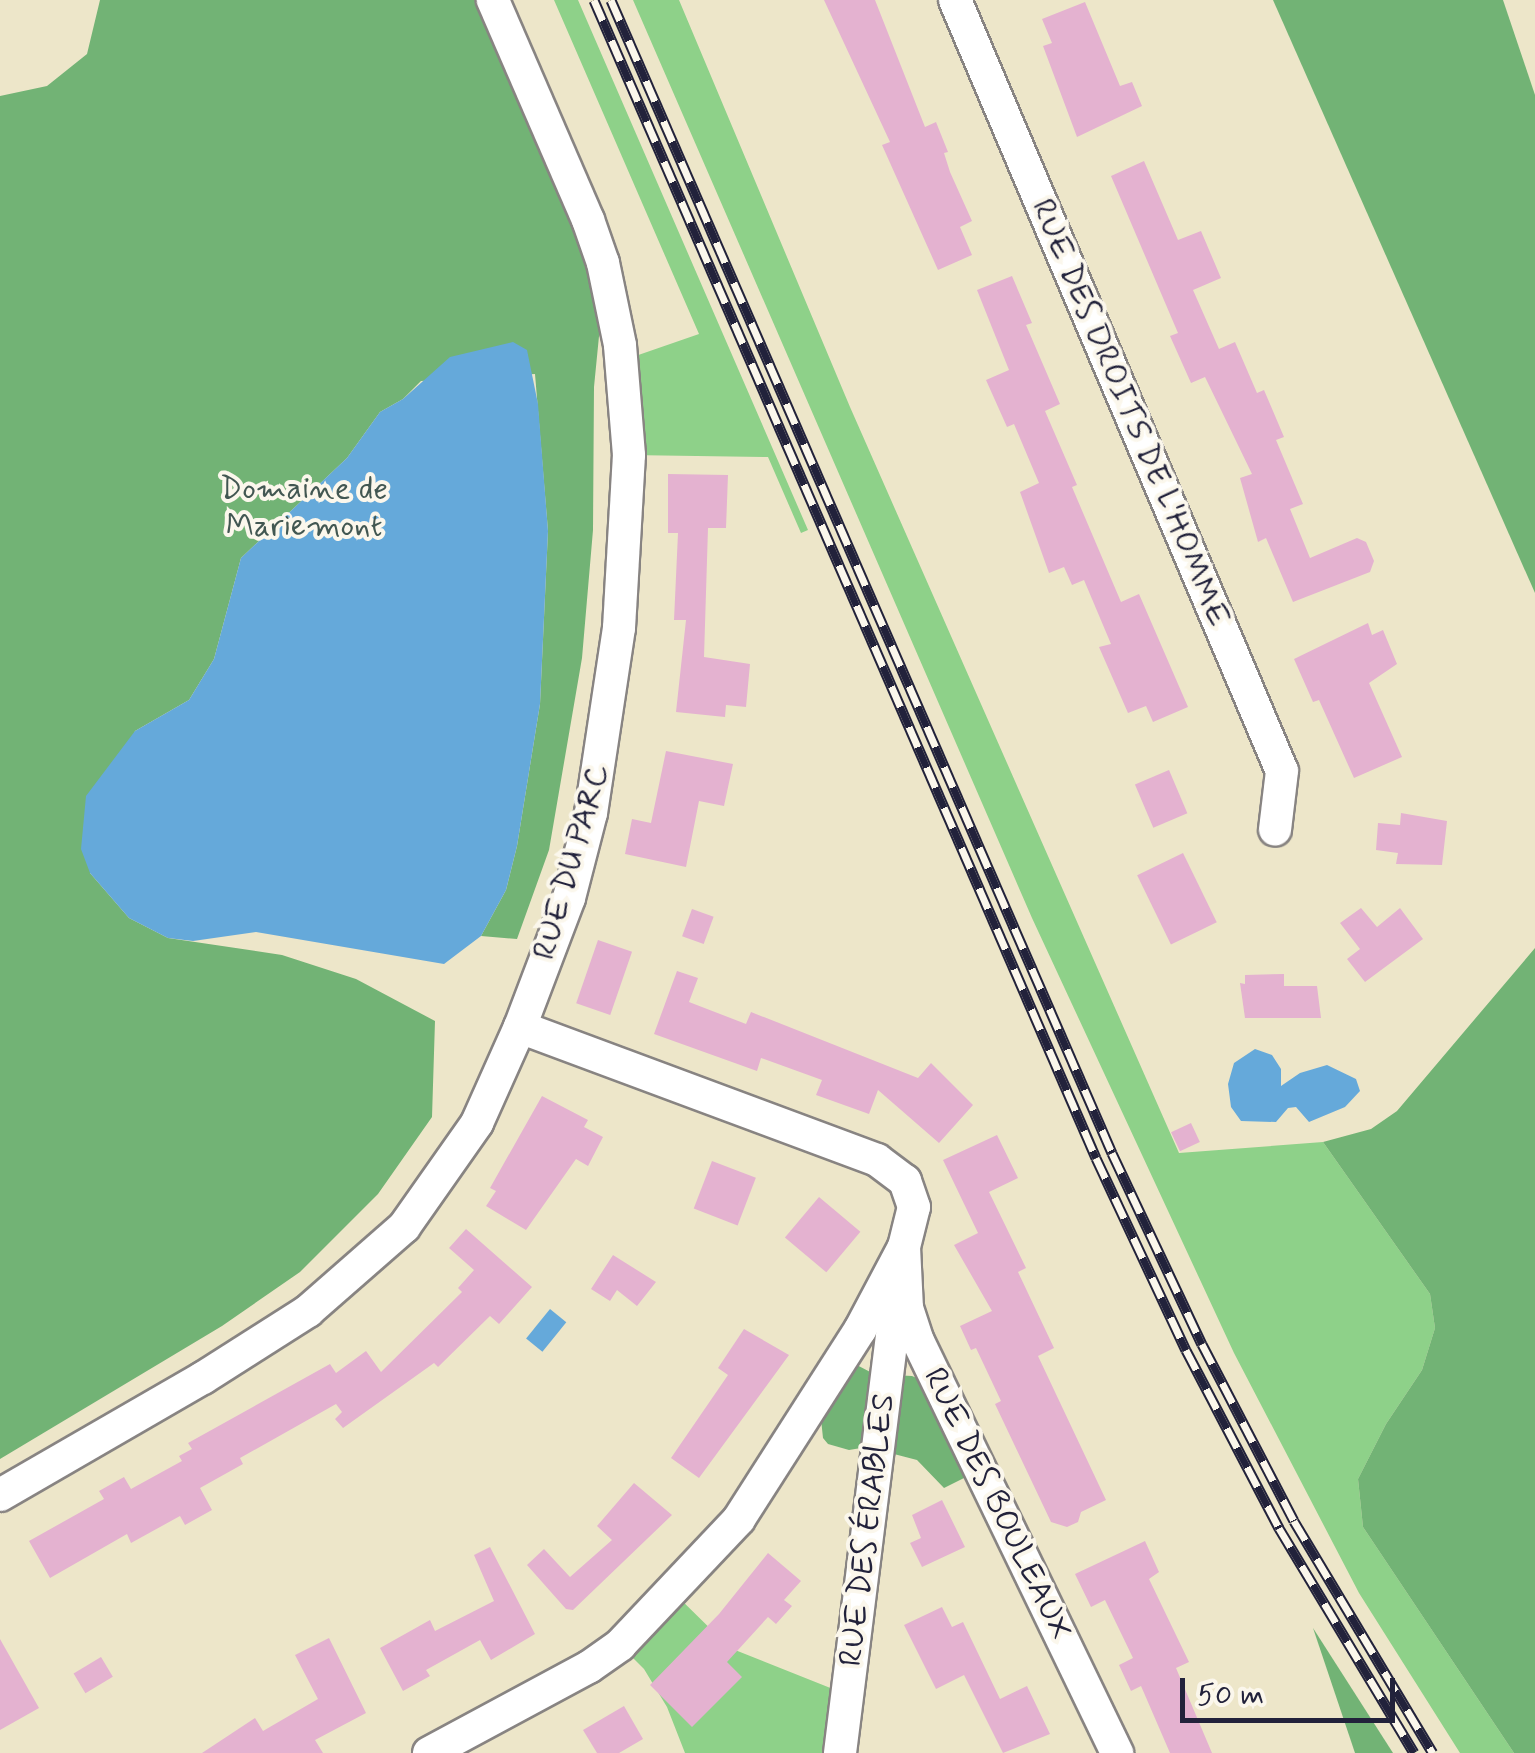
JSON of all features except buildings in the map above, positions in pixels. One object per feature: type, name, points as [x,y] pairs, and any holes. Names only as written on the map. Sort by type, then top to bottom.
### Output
[{"type":"street","name":"RUE DU PARC","points":[[0,1494],[308,1311],[404,1227],[470,1136],[520,1027],[568,898],[591,814],[619,628],[629,455],[620,344],[604,263],[493,0]]},
{"type":"street","name":"RUE DES DROITS DE L'HOMME","points":[[955,0],[1282,771],[1275,830]]},
{"type":"street","name":"RUE DES BOULEAUX","points":[[429,1753],[589,1667],[620,1645],[739,1518],[849,1349],[904,1247],[914,1208],[905,1181],[893,1168],[520,1027]]},
{"type":"street","name":"RUE DES BOULEAUX","points":[[904,1247],[907,1308],[918,1341],[1117,1753]]},
{"type":"street","name":"RUE DES ÉRABLES","points":[[840,1753],[904,1247]]},
{"type":"green space","name":"Domaine de Mariemont","points":[[100,0],[475,0],[582,247],[600,326],[594,387],[593,530],[582,658],[549,850],[517,939],[481,936],[506,890],[540,704],[548,531],[535,374],[421,381],[403,399],[380,412],[347,458],[241,558],[214,659],[189,700],[135,731],[90,873],[129,918],[168,938],[282,955],[356,979],[435,1021],[432,1117],[378,1194],[300,1272],[222,1326],[0,1459],[0,96],[47,86],[87,54]]},
{"type":"green space","points":[[554,0],[578,0],[808,530],[801,533],[768,457],[629,455],[621,361],[699,334]]},
{"type":"green space","points":[[633,0],[679,0],[850,407],[1179,1153],[1323,1142],[1430,1294],[1435,1328],[1422,1370],[1386,1424],[1358,1479],[1363,1527],[1514,1753],[1460,1753],[1359,1593],[1234,1353],[1032,918]]},
{"type":"green space","points":[[1273,0],[1503,0],[1535,95],[1535,593]]},
{"type":"green space","points":[[1535,948],[1535,1753],[1514,1753],[1363,1527],[1358,1479],[1386,1424],[1422,1370],[1435,1328],[1430,1294],[1323,1142],[1371,1129],[1397,1111]]},
{"type":"green space","points":[[853,1363],[874,1374],[912,1376],[926,1382],[970,1475],[944,1488],[917,1460],[867,1447],[849,1450],[828,1444],[823,1438],[819,1400]]},
{"type":"green space","points":[[671,1590],[730,1648],[848,1695],[840,1753],[685,1753],[667,1707],[644,1669],[620,1645]]},
{"type":"green space","points":[[1313,1628],[1393,1753],[1355,1753]]},
{"type":"water","points":[[513,342],[527,350],[538,404],[548,531],[540,704],[506,890],[481,936],[444,964],[256,932],[193,941],[168,938],[129,918],[90,873],[81,849],[86,796],[135,731],[189,700],[214,659],[241,558],[347,458],[380,412],[403,399],[450,357]]},
{"type":"water","points":[[1255,1049],[1272,1055],[1281,1069],[1281,1086],[1300,1073],[1327,1065],[1356,1079],[1360,1091],[1345,1107],[1309,1122],[1296,1107],[1288,1108],[1276,1122],[1241,1121],[1231,1107],[1228,1084],[1234,1063]]},
{"type":"water","points":[[550,1309],[566,1322],[542,1352],[526,1339]]},
{"type":"railway","points":[[594,0],[1096,1158],[1186,1350],[1279,1528],[1414,1753]]},
{"type":"railway","points":[[611,0],[1112,1153],[1202,1344],[1294,1521],[1433,1753]]}]
